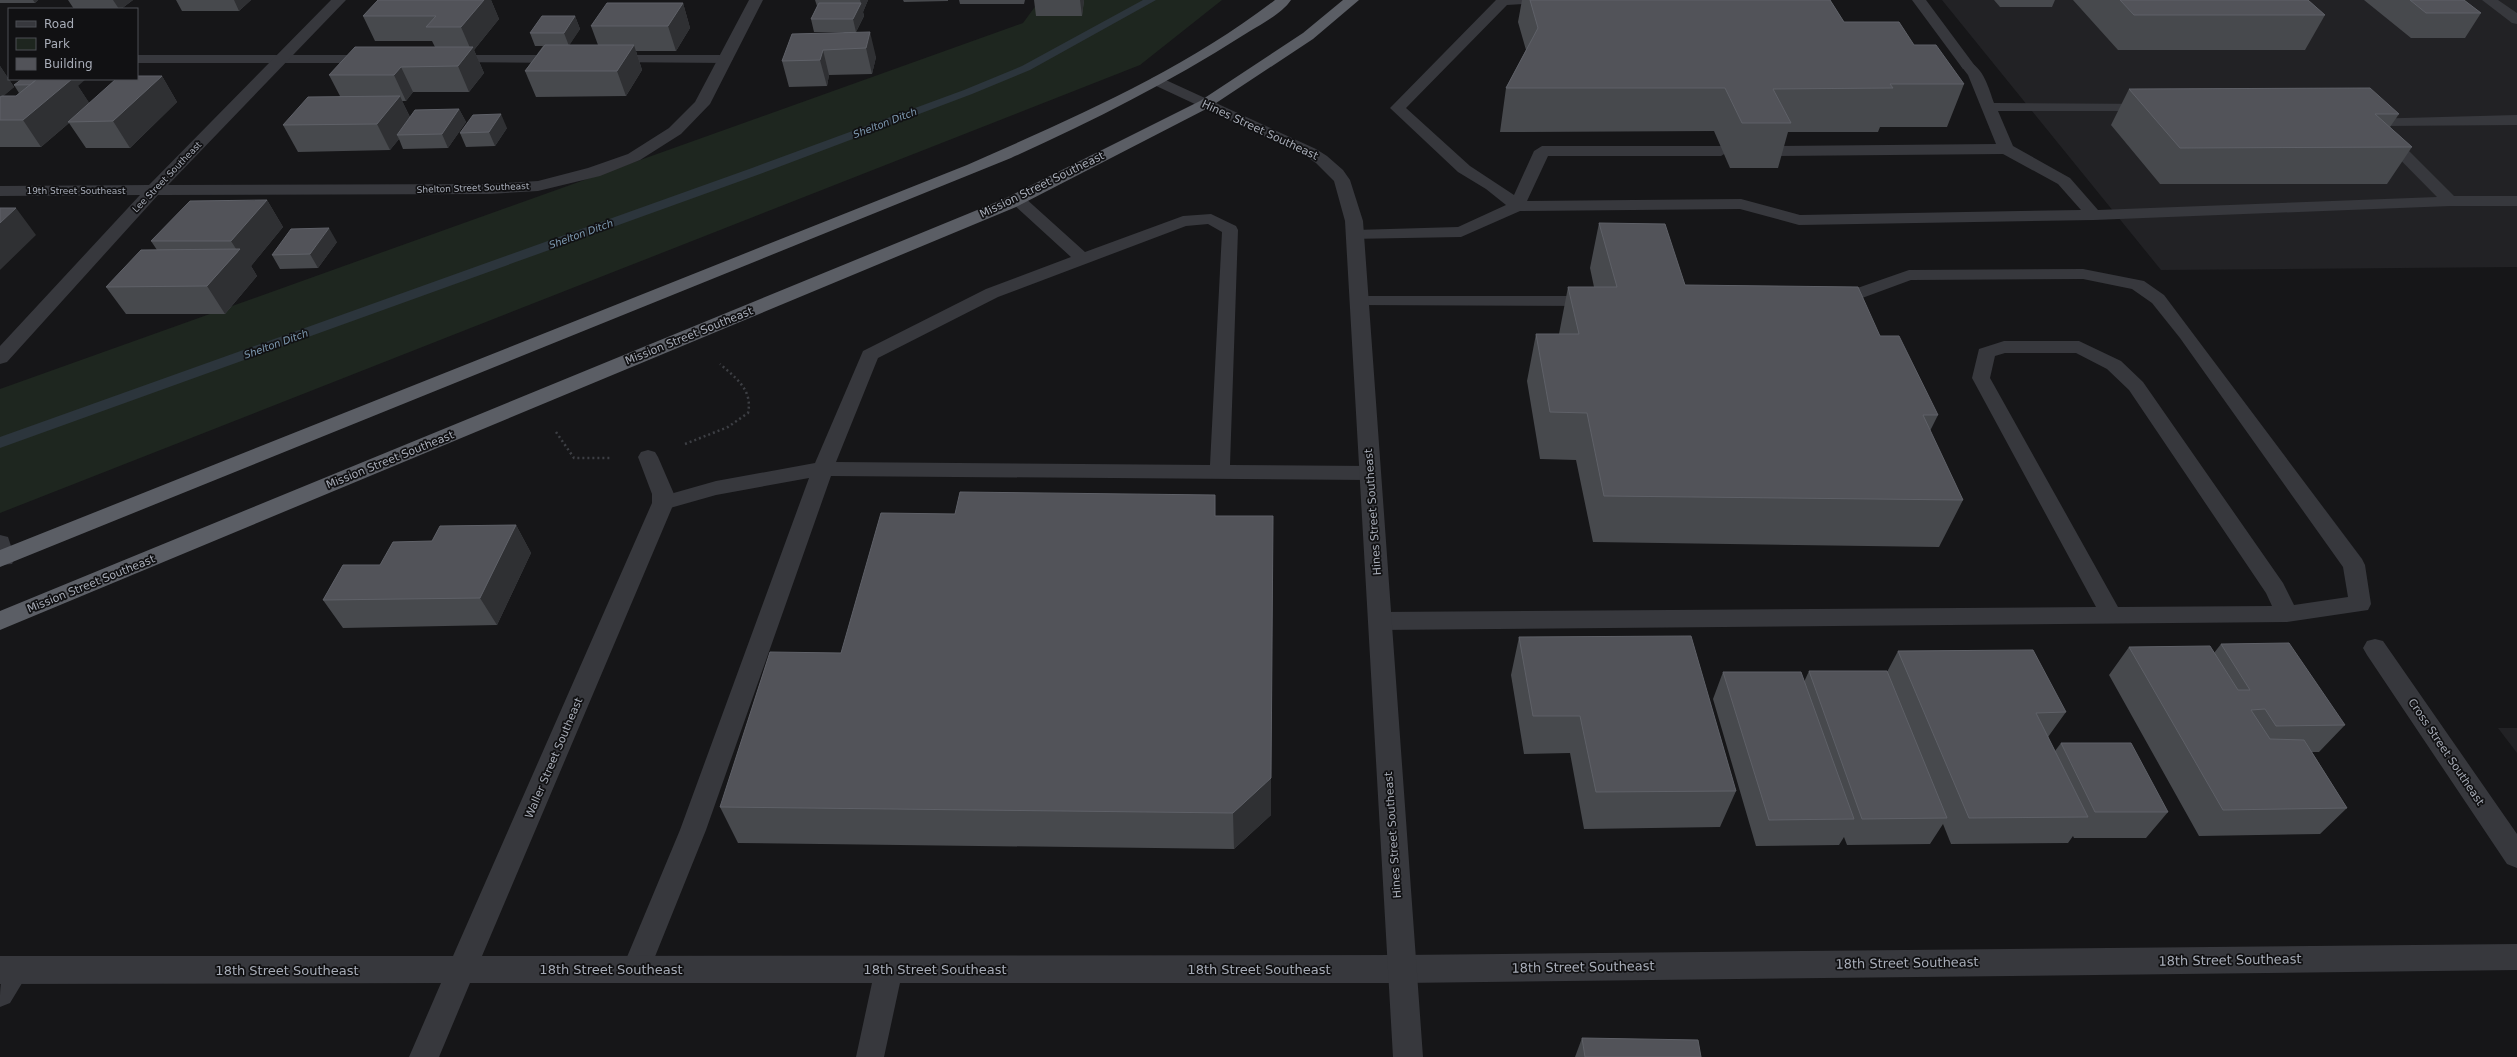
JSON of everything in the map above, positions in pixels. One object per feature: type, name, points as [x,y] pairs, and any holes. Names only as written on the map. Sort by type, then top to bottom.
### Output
[{"type":"highway","points":[[1,554],[973,168],[1073,124],[1182,68],[1269,12],[1284,0]]},
{"type":"highway","name":"Mission Street Southeast","points":[[0,621],[1018,200],[1205,104],[1308,36],[1352,0]]},
{"type":"street","name":"Lee Street Southeast","points":[[0,358],[152,192],[339,0]]},
{"type":"street","name":"Shelton Street Southeast","points":[[152,192],[489,189],[538,186],[594,172],[634,157],[675,131],[702,104],[756,0]]},
{"type":"street","points":[[1919,0],[1968,66]]},
{"type":"street","points":[[2489,0],[2517,20]]},
{"type":"street","name":"Hines Street Southeast","points":[[1157,81],[1310,152],[1329,165],[1344,181],[1354,221],[1408,1057]]},
{"type":"street","name":"19th Street Southeast","points":[[0,191],[152,192]]},
{"type":"street","points":[[648,457],[663,494],[662,503]]},
{"type":"street","name":"Waller Street Southeast","points":[[424,1057],[463,970],[662,503]]},
{"type":"street","name":"Cross Street Southeast","points":[[2375,648],[2517,856]]},
{"type":"street","name":"18th Street Southeast","points":[[8,970],[1402,969],[2517,957]]},
{"type":"lane","points":[[1517,206],[1492,186],[1464,169],[1397,108],[1503,1],[1523,0]]},
{"type":"lane","points":[[138,59],[385,59]]},
{"type":"lane","points":[[440,59],[575,59]]},
{"type":"lane","points":[[599,59],[726,59]]},
{"type":"lane","points":[[1968,66],[1975,74],[2006,149]]},
{"type":"lane","points":[[1989,107],[2166,107]]},
{"type":"lane","points":[[2450,201],[2364,120],[2517,120]]},
{"type":"lane","points":[[1773,152],[2006,149],[2064,181],[2094,215]]},
{"type":"lane","points":[[1517,206],[1542,151],[1721,151]]},
{"type":"lane","points":[[1018,200],[1083,259]]},
{"type":"lane","points":[[1355,235],[1461,232],[1517,206],[1741,204],[1799,220],[2094,215],[2450,201],[2517,201]]},
{"type":"lane","points":[[636,969],[693,830],[823,469],[870,355],[992,293],[1183,221],[1211,219],[1230,230],[1220,472]]},
{"type":"lane","points":[[1379,621],[2287,614],[2360,604],[2354,565],[2158,299],[2138,285],[2083,274],[1909,275],[1848,297],[1817,298]]},
{"type":"lane","points":[[1359,301],[1593,301]]},
{"type":"lane","points":[[2111,615],[1981,378],[1986,353],[2004,347],[2079,347],[2114,365],[2141,393],[2275,589],[2287,614]]},
{"type":"lane","points":[[662,503],[716,488],[823,469],[1370,473]]},
{"type":"lane","points":[[870,1057],[889,969]]},
{"type":"lane","points":[[0,994],[8,970]]},
{"type":"path","points":[[556,432],[574,458],[648,457],[717,432],[748,413],[751,398],[747,390],[720,364]]},
{"type":"shaded area","points":[[1942,0],[2517,0],[2517,267],[2161,270]]},
{"type":"shaded area","points":[[2498,728],[2517,728],[2517,753]]},
{"type":"green space","points":[[1040,0],[1222,0],[1140,65],[0,513],[0,389],[1023,23]]},
{"type":"building","points":[[378,0],[484,0],[461,27],[426,27],[436,16],[363,16]]},
{"type":"building","points":[[1530,0],[1830,0],[1844,22],[1899,22],[1914,45],[1936,45],[1964,84],[1890,84],[1893,88],[1773,89],[1791,123],[1742,123],[1725,88],[1506,88],[1538,28]]},
{"type":"building","points":[[2120,0],[2308,0],[2325,15],[2134,15]]},
{"type":"building","points":[[2410,0],[2464,0],[2481,13],[2426,13]]},
{"type":"building","points":[[607,3],[683,3],[668,26],[591,26]]},
{"type":"building","points":[[819,3],[861,3],[853,19],[811,19]]},
{"type":"building","points":[[542,16],[575,16],[564,33],[530,33]]},
{"type":"building","points":[[870,32],[866,48],[823,50],[820,60],[782,61],[792,34]]},
{"type":"building","points":[[545,45],[634,45],[617,71],[525,71]]},
{"type":"building","points":[[355,47],[473,47],[458,66],[401,67],[394,75],[329,75]]},
{"type":"building","points":[[138,76],[162,76],[113,121],[68,122],[115,80],[138,80]]},
{"type":"building","points":[[21,80],[36,80],[30,85],[14,85]]},
{"type":"building","points":[[36,80],[71,80],[23,120],[0,120],[0,97],[16,96]]},
{"type":"building","points":[[2370,88],[2399,114],[2375,114],[2412,147],[2180,148],[2129,89]]},
{"type":"building","points":[[400,96],[377,124],[283,125],[308,97]]},
{"type":"building","points":[[459,109],[442,134],[397,135],[415,110]]},
{"type":"building","points":[[501,114],[489,132],[460,133],[473,115]]},
{"type":"building","points":[[267,200],[231,241],[151,241],[190,201]]},
{"type":"building","points":[[0,208],[16,208],[0,223]]},
{"type":"building","points":[[1599,223],[1665,224],[1685,285],[1858,287],[1880,336],[1899,336],[1938,415],[1923,415],[1963,500],[1604,496],[1587,413],[1550,412],[1536,334],[1579,334],[1568,287],[1617,287]]},
{"type":"building","points":[[329,228],[310,254],[272,255],[291,229]]},
{"type":"building","points":[[240,249],[207,286],[106,287],[141,250]]},
{"type":"building","points":[[960,492],[1215,495],[1215,516],[1273,516],[1271,778],[1233,813],[720,807],[770,652],[841,653],[881,513],[955,514]]},
{"type":"building","points":[[516,525],[480,598],[323,600],[343,565],[380,565],[393,542],[432,541],[440,526]]},
{"type":"building","points":[[1691,636],[1736,791],[1596,792],[1580,716],[1533,716],[1519,637]]},
{"type":"building","points":[[2289,643],[2345,725],[2276,726],[2265,709],[2251,710],[2270,739],[2304,740],[2347,808],[2223,810],[2129,647],[2210,646],[2238,690],[2250,690],[2221,644]]},
{"type":"building","points":[[2033,650],[2066,712],[2036,713],[2088,817],[1969,818],[1898,651]]},
{"type":"building","points":[[1809,671],[1887,671],[1947,818],[1862,819]]},
{"type":"building","points":[[1723,672],[1801,672],[1854,819],[1769,820]]},
{"type":"building","points":[[2061,743],[2131,743],[2168,812],[2095,812]]},
{"type":"building","points":[[1582,1038],[1698,1040],[1701,1057],[1585,1057]]},
{"type":"waterway","name":"Shelton Ditch","points":[[0,443],[756,171],[968,92],[1026,68],[1151,0]]}]
